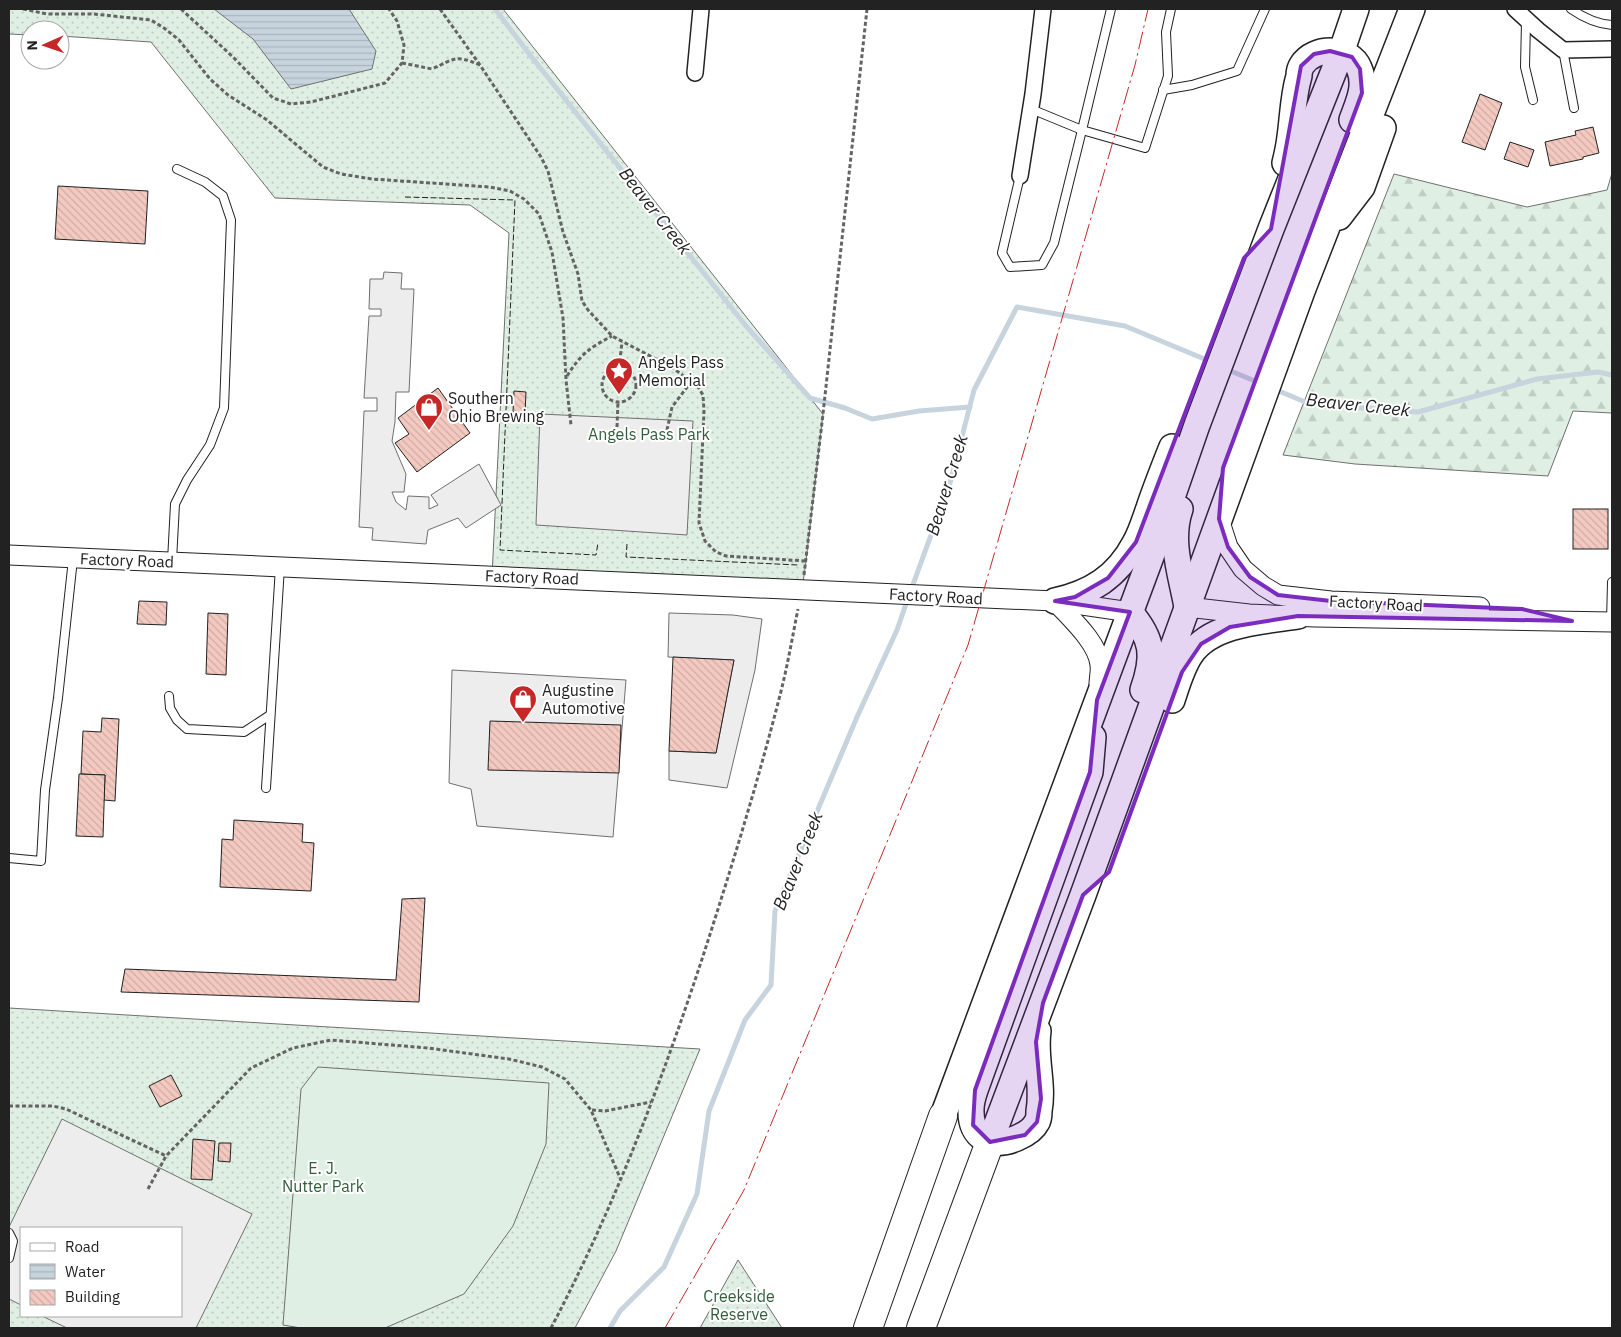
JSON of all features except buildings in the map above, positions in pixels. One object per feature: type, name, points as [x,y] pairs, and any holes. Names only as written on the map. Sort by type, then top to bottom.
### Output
[{"type":"highway","points":[[1341,53],[1356,9]]},
{"type":"highway","points":[[1282,324],[1323,236],[1412,9]]},
{"type":"highway","points":[[1323,236],[1362,187],[1419,27],[1431,9]]},
{"type":"highway","points":[[868,1328],[943,1116],[1159,535],[1196,424],[1238,310],[1271,229],[1290,138],[1294,93],[1301,66],[1314,54],[1330,51],[1341,53],[1352,57],[1360,69],[1362,93],[1308,230],[1282,324],[1240,439],[1219,519],[1083,895],[921,1328]]},
{"type":"highway","points":[[1055,601],[1075,597],[1090,590],[1108,578],[1123,563],[1136,542],[1196,424]]},
{"type":"highway","points":[[1187,606],[1175,551],[1175,533],[1196,424]]},
{"type":"highway","points":[[1003,1108],[1011,1053],[1148,676],[1151,660],[1148,641],[1142,626],[1130,612]]},
{"type":"highway","points":[[1083,895],[1109,872],[1182,672],[1192,653],[1201,644],[1230,626],[1298,616]]},
{"type":"highway","points":[[1043,1003],[1036,1042],[1041,1099],[1037,1122],[1025,1135],[1010,1141],[990,1142],[981,1138],[973,1125],[971,1108],[975,1090],[1090,772],[1098,700]]},
{"type":"street","points":[[695,73],[701,9]]},
{"type":"street","points":[[1020,176],[1043,9]]},
{"type":"street","points":[[1521,14],[1563,50],[1612,49]]},
{"type":"street","name":"Factory Road","points":[[1219,519],[1228,547],[1243,570],[1278,595],[1331,601],[1522,609],[1572,620]]},
{"type":"street","name":"Factory Road","points":[[9,555],[1055,601],[1130,612]]},
{"type":"street","points":[[1055,601],[1083,631],[1093,647],[1100,664],[1098,700]]},
{"type":"street","name":"Factory Road","points":[[1187,606],[1249,614],[1298,616],[1612,622]]},
{"type":"lane","points":[[1020,176],[1002,253],[1010,267],[1042,265],[1054,243],[1111,9]]},
{"type":"lane","points":[[1030,109],[1082,130],[1145,148],[1168,76],[1166,32],[1170,9]]},
{"type":"lane","points":[[1163,90],[1192,85],[1237,71],[1265,9]]},
{"type":"lane","points":[[1571,9],[1582,12],[1594,22],[1612,25]]},
{"type":"lane","points":[[1521,14],[1525,67],[1533,100]]},
{"type":"lane","points":[[1563,50],[1574,108]]},
{"type":"lane","points":[[172,561],[175,504],[187,480],[210,445],[224,408],[231,220],[222,196],[205,182],[177,168]]},
{"type":"lane","points":[[9,858],[41,861],[45,790],[58,698],[73,558]]},
{"type":"lane","points":[[266,788],[280,567]]},
{"type":"lane","points":[[1612,582],[1612,622]]},
{"type":"lane","points":[[169,696],[170,708],[177,720],[187,729],[244,732],[270,715]]},
{"type":"lane","points":[[9,1233],[13,1241],[9,1258]]},
{"type":"path","points":[[23,9],[47,14],[94,14],[151,20],[178,40],[210,79],[228,95],[267,120],[323,167],[341,174],[372,179],[490,187],[510,191],[524,198],[539,214],[552,252],[563,318],[571,424]]},
{"type":"path","points":[[181,9],[233,57],[273,98],[291,104],[310,102],[384,83],[402,63],[404,45],[397,21],[389,9]]},
{"type":"path","points":[[440,9],[480,65],[541,157],[548,171],[563,232],[578,274],[582,301],[598,322],[612,336],[673,368],[698,387],[702,395],[704,411],[699,523],[705,541],[716,552],[726,556],[806,562]]},
{"type":"path","points":[[804,577],[866,9]]},
{"type":"path","points":[[402,63],[432,69],[450,59],[465,58],[480,65]]},
{"type":"path","points":[[566,377],[580,356],[592,346],[612,336]]},
{"type":"path","points":[[619,368],[622,342]]},
{"type":"path","points":[[619,368],[630,372],[634,376],[636,384],[635,390],[629,399],[618,402],[607,397],[602,387],[604,376],[608,372],[619,368]]},
{"type":"path","points":[[666,430],[672,407],[691,382]]},
{"type":"path","points":[[617,427],[618,402]]},
{"type":"path","points":[[551,1328],[621,1181],[667,1063],[753,794],[780,697],[798,609]]},
{"type":"path","points":[[148,1188],[166,1156],[251,1068],[292,1048],[331,1040],[428,1048],[542,1067],[565,1079],[591,1110],[621,1181]]},
{"type":"path","points":[[591,1110],[605,1111],[651,1102]]},
{"type":"path","points":[[9,1106],[53,1106],[66,1109],[166,1156]]},
{"type":"highlighted area","points":[[1330,51],[1352,57],[1360,69],[1362,93],[1223,468],[1219,519],[1228,547],[1250,577],[1278,595],[1331,601],[1522,609],[1572,621],[1298,616],[1230,627],[1201,644],[1182,672],[1109,872],[1083,895],[1043,1003],[1036,1042],[1041,1099],[1037,1122],[1025,1135],[990,1142],[973,1125],[975,1090],[1090,772],[1097,700],[1130,612],[1055,601],[1075,597],[1108,578],[1136,542],[1244,258],[1271,229],[1301,66],[1314,54]]},
{"type":"green space","name":"Angels Pass Park","points":[[9,9],[503,9],[823,414],[802,590],[492,576],[509,233],[470,205],[275,198],[151,42],[70,37],[70,20],[20,20],[20,35],[9,34]]},
{"type":"green space","points":[[1612,173],[1612,413],[1573,411],[1548,476],[1355,464],[1283,455],[1394,174],[1527,207],[1607,190]]},
{"type":"green space","name":"E. J. Nutter Park","points":[[9,1008],[700,1049],[616,1251],[575,1328],[9,1328]]},
{"type":"green space","points":[[318,1067],[549,1083],[546,1144],[513,1226],[464,1294],[385,1328],[301,1328],[283,1325],[301,1089]]},
{"type":"green space","name":"Creekside Reserve","points":[[738,1260],[782,1328],[700,1328]]},
{"type":"shaded area","points":[[384,272],[402,273],[401,289],[414,289],[409,392],[396,392],[392,441],[406,474],[404,492],[392,492],[396,502],[406,510],[408,496],[429,497],[429,509],[438,505],[431,495],[479,464],[501,505],[466,528],[458,518],[428,530],[426,544],[372,540],[373,528],[359,527],[364,411],[377,411],[377,398],[364,398],[369,316],[381,316],[381,309],[369,309],[370,279],[383,279]]},
{"type":"shaded area","points":[[540,414],[693,421],[687,535],[536,525]]},
{"type":"shaded area","points":[[669,613],[733,615],[762,619],[755,670],[727,788],[669,780],[669,751],[716,753],[734,660],[668,657]]},
{"type":"shaded area","points":[[452,670],[626,680],[613,837],[477,826],[471,789],[449,783]]},
{"type":"shaded area","points":[[62,1119],[252,1214],[196,1328],[67,1328],[44,1317],[182,1317],[182,1227],[20,1227],[20,1304],[9,1299],[9,1227]]},
{"type":"water","points":[[214,9],[349,9],[376,51],[372,69],[291,89],[253,39]]},
{"type":"waterway","name":"Beaver Creek","points":[[495,9],[746,326],[810,398],[845,408],[872,419],[919,411],[970,407]]},
{"type":"waterway","name":"Beaver Creek","points":[[911,590],[950,483],[974,390],[1017,307],[1125,326],[1214,363]]},
{"type":"waterway","name":"Beaver Creek","points":[[1226,369],[1262,384]]},
{"type":"waterway","name":"Beaver Creek","points":[[1274,389],[1310,404],[1418,412],[1537,379],[1598,372],[1612,375]]},
{"type":"waterway","name":"Beaver Creek","points":[[610,1328],[620,1311],[664,1267],[697,1194],[709,1111],[745,1020],[771,985],[775,911],[857,717],[897,630],[908,598]]},
{"type":"fence","points":[[405,197],[515,200],[500,550],[596,555],[598,543]]},
{"type":"fence","points":[[627,544],[626,557],[798,565]]},
{"type":"power","points":[[665,1328],[744,1190],[968,645],[1135,65],[1148,9]]},
{"type":"place","name":"Angels Pass Memorial","points":[[619,395]]},
{"type":"place","name":"Southern Ohio Brewing","points":[[429,431]]},
{"type":"place","name":"Augustine Automotive","points":[[523,723]]}]
